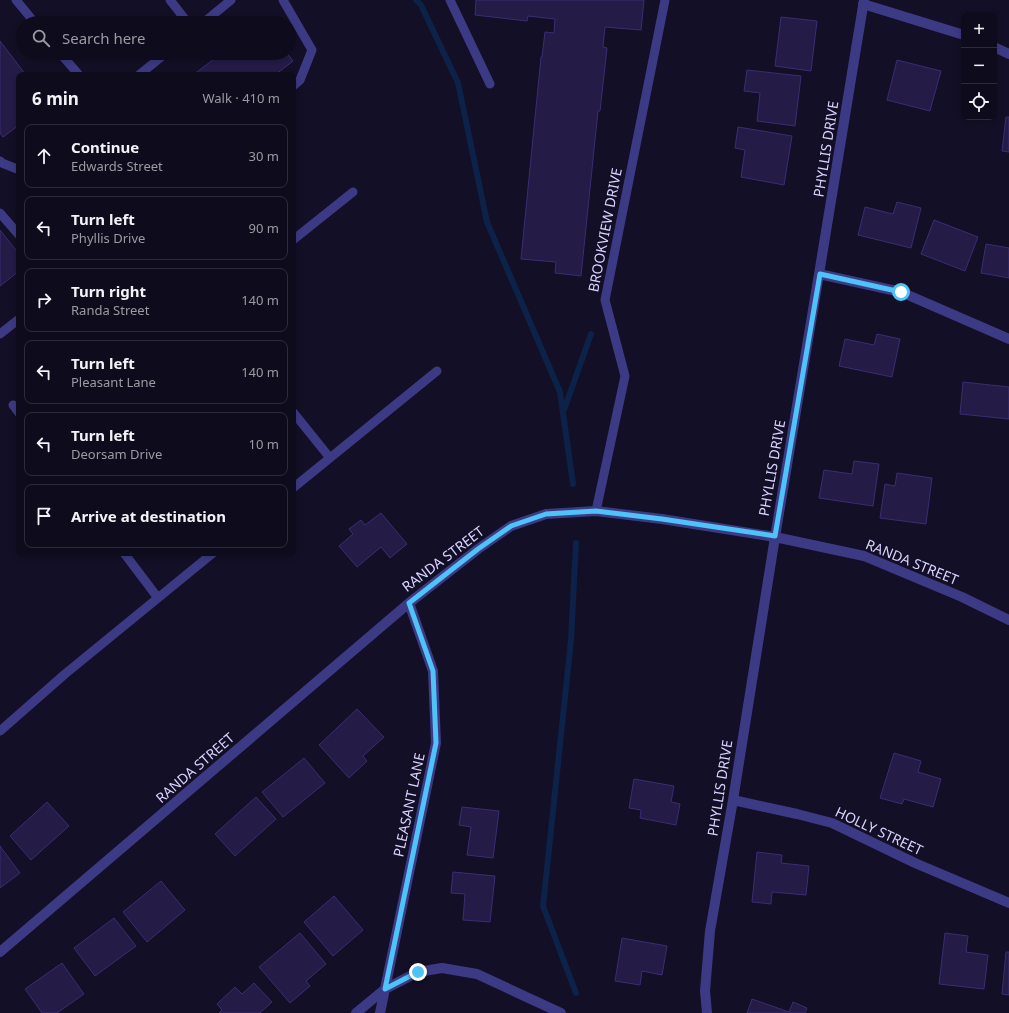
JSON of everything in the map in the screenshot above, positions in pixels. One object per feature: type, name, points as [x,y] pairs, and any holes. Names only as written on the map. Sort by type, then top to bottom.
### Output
[{"type":"street","points":[[864,2],[961,34]]},
{"type":"street","name":"PHYLLIS DRIVE","points":[[706,1013],[705,991],[710,930],[733,800],[775,536],[820,274],[864,2]]},
{"type":"street","points":[[996,48],[1009,54]]},
{"type":"street","points":[[820,274],[901,292],[1009,339]]},
{"type":"street","name":"RANDA STREET","points":[[0,952],[409,603],[478,549],[511,526],[546,514],[596,511],[662,519],[775,536],[864,556],[962,597],[1009,620]]},
{"type":"street","name":"PLEASANT LANE","points":[[380,1013],[436,743],[433,671],[409,603]]},
{"type":"street","name":"HOLLY STREET","points":[[733,800],[797,814],[832,824],[915,863],[1009,903]]},
{"type":"street","points":[[356,1013],[385,989],[418,972],[442,968],[477,974],[561,1013]]},
{"type":"lane","points":[[16,0],[29,16]]},
{"type":"lane","points":[[170,0],[183,16]]},
{"type":"lane","points":[[212,16],[231,0]]},
{"type":"lane","points":[[283,0],[292,16]]},
{"type":"lane","points":[[450,0],[490,84]]},
{"type":"lane","name":"BROOKVIEW DRIVE","points":[[596,511],[626,376],[605,300],[666,0]]},
{"type":"lane","points":[[296,22],[312,50],[300,80],[296,83]]},
{"type":"lane","points":[[66,60],[76,72]]},
{"type":"lane","points":[[143,72],[157,60]]},
{"type":"lane","points":[[0,161],[16,169]]},
{"type":"lane","points":[[296,238],[353,192]]},
{"type":"lane","points":[[0,213],[16,232]]},
{"type":"lane","points":[[0,334],[16,321]]},
{"type":"lane","points":[[296,486],[437,370]]},
{"type":"lane","points":[[13,404],[16,408]]},
{"type":"lane","points":[[296,416],[330,458]]},
{"type":"lane","points":[[126,556],[158,598]]},
{"type":"lane","points":[[0,731],[65,674],[209,556]]},
{"type":"building","points":[[476,0],[644,0],[641,30],[605,27],[603,47],[607,48],[600,111],[598,111],[581,276],[555,273],[556,262],[521,259],[541,57],[545,32],[554,33],[555,19],[528,16],[527,21],[475,15]]},
{"type":"building","points":[[781,17],[817,21],[811,71],[775,66]]},
{"type":"building","points":[[0,41],[24,72],[16,72],[16,127],[3,137],[0,133]]},
{"type":"building","points":[[213,60],[293,61],[279,72],[197,72]]},
{"type":"building","points":[[897,60],[941,71],[930,111],[887,100]]},
{"type":"building","points":[[747,70],[801,76],[795,126],[757,121],[760,93],[744,91]]},
{"type":"building","points":[[1006,117],[1009,117],[1009,152],[1002,151]]},
{"type":"building","points":[[738,127],[792,136],[784,185],[741,177],[745,150],[735,148]]},
{"type":"building","points":[[897,202],[921,208],[911,248],[858,235],[865,207],[893,214]]},
{"type":"building","points":[[934,220],[978,237],[965,271],[921,254]]},
{"type":"building","points":[[0,230],[16,250],[16,273],[0,286]]},
{"type":"building","points":[[986,244],[1009,248],[1009,278],[981,273]]},
{"type":"building","points":[[877,334],[900,339],[892,377],[839,366],[845,339],[874,345]]},
{"type":"building","points":[[963,382],[1009,387],[1009,419],[960,414]]},
{"type":"building","points":[[854,461],[879,464],[873,506],[819,498],[824,470],[852,474]]},
{"type":"building","points":[[897,473],[932,478],[926,524],[880,518],[885,484],[895,486]]},
{"type":"building","points":[[381,513],[407,544],[390,558],[381,547],[357,567],[339,546],[353,534],[349,529],[361,520],[365,525]]},
{"type":"building","points":[[357,709],[384,737],[363,756],[367,761],[349,778],[319,745]]},
{"type":"building","points":[[894,753],[921,761],[918,772],[941,779],[933,807],[904,799],[902,804],[880,798]]},
{"type":"building","points":[[304,758],[325,783],[283,817],[262,792]]},
{"type":"building","points":[[634,779],[674,786],[671,802],[680,804],[676,825],[640,818],[641,810],[629,808]]},
{"type":"building","points":[[256,797],[276,819],[235,856],[215,834]]},
{"type":"building","points":[[47,802],[69,826],[31,860],[10,836]]},
{"type":"building","points":[[462,807],[499,811],[493,858],[467,855],[471,827],[459,825]]},
{"type":"building","points":[[0,846],[20,873],[0,888]]},
{"type":"building","points":[[757,852],[782,855],[781,863],[809,866],[806,895],[772,892],[771,904],[752,902]]},
{"type":"building","points":[[453,872],[495,876],[490,922],[463,920],[465,894],[451,893]]},
{"type":"building","points":[[161,881],[185,910],[147,942],[123,912]]},
{"type":"building","points":[[334,896],[363,930],[333,956],[304,922]]},
{"type":"building","points":[[114,918],[136,946],[95,976],[74,948]]},
{"type":"building","points":[[300,933],[326,964],[306,981],[310,986],[290,1003],[259,967]]},
{"type":"building","points":[[945,933],[968,936],[966,952],[988,955],[984,989],[939,984]]},
{"type":"building","points":[[622,938],[667,946],[662,975],[642,971],[640,985],[615,981]]},
{"type":"building","points":[[1006,952],[1009,952],[1009,995],[1002,994]]},
{"type":"building","points":[[62,963],[84,994],[57,1013],[42,1013],[25,989]]},
{"type":"building","points":[[254,983],[272,1002],[260,1013],[219,1013],[222,1010],[217,1004],[235,987],[242,994]]},
{"type":"building","points":[[752,999],[789,1012],[793,1002],[807,1008],[805,1013],[747,1013]]},
{"type":"waterway","points":[[416,0],[421,5],[458,83],[487,222],[560,392],[573,484]]},
{"type":"waterway","points":[[564,410],[591,334]]},
{"type":"waterway","points":[[576,543],[571,640],[543,906],[576,993]]},
{"type":"route","points":[[418,972],[385,989],[436,743],[433,671],[409,603],[478,549],[511,526],[546,514],[596,511],[662,519],[775,536],[820,274],[901,292]]}]
